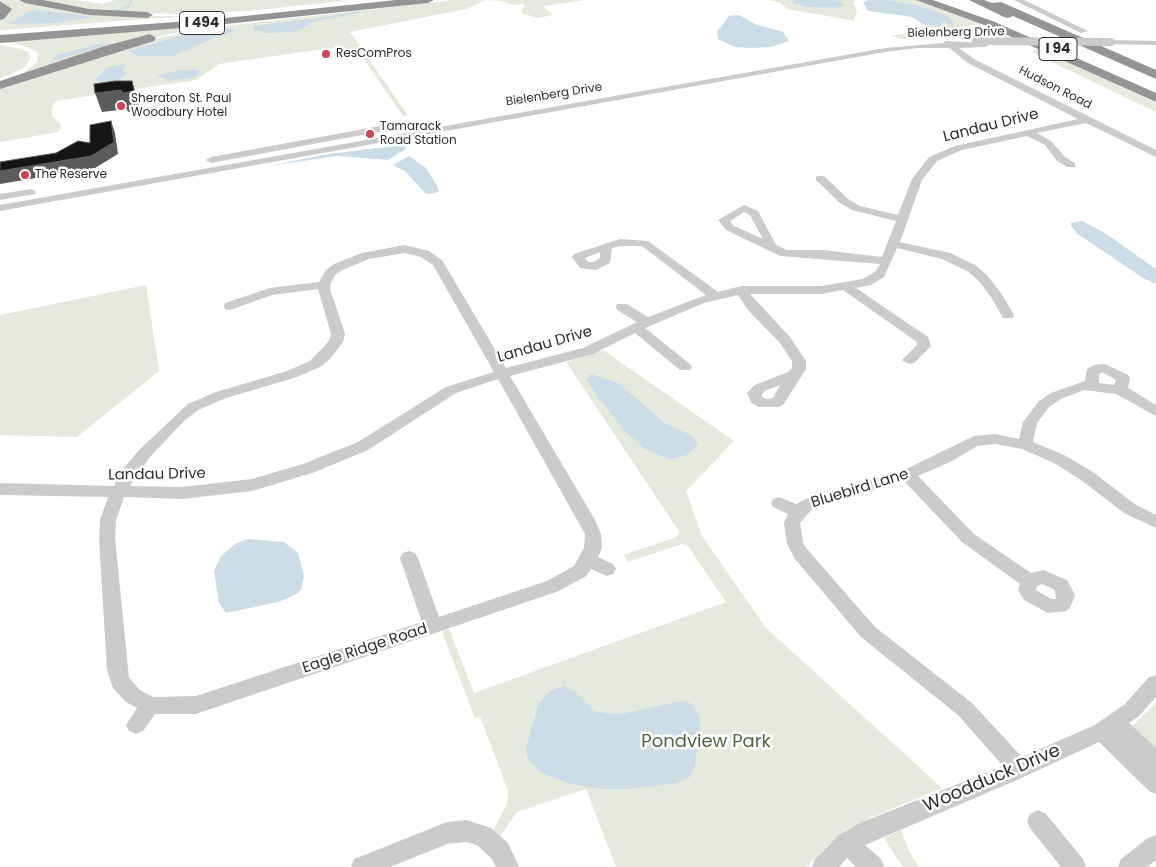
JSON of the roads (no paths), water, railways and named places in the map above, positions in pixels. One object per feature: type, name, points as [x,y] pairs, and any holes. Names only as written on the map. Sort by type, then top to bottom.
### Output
[{"type":"highway","points":[[24,0],[76,10],[112,14],[184,15],[261,12]]},
{"type":"highway","name":"I 494","points":[[0,33],[261,12],[372,0]]},
{"type":"highway","name":"I 494","points":[[0,38],[208,22],[428,0]]},
{"type":"highway","points":[[922,0],[968,14],[1156,97]]},
{"type":"highway","points":[[951,0],[1088,68]]},
{"type":"highway","name":"I 94","points":[[960,0],[1156,97]]},
{"type":"highway","name":"I 94","points":[[975,0],[1156,83]]},
{"type":"highway","points":[[987,0],[1156,75]]},
{"type":"highway","points":[[1001,0],[1026,15],[1071,37]]},
{"type":"highway","points":[[0,85],[120,46],[180,32],[404,2]]},
{"type":"highway","points":[[0,4],[6,9],[0,17]]},
{"type":"highway","points":[[0,43],[25,47],[33,55],[25,69],[0,80]]},
{"type":"street","points":[[1018,0],[1084,31]]},
{"type":"street","name":"Bielenberg Drive","points":[[0,208],[869,52],[976,41],[1114,44]]},
{"type":"street","name":"Bielenberg Drive","points":[[560,97],[879,45],[948,43],[985,45],[1114,44]]},
{"type":"street","name":"Hudson Road","points":[[948,43],[980,65],[1156,154]]},
{"type":"street","points":[[1114,44],[1156,44]]},
{"type":"street","name":"Landau Drive","points":[[0,490],[182,493],[220,490],[283,477],[363,446],[451,390],[501,374],[588,351],[682,306],[741,290],[807,291],[847,287],[874,278],[880,274],[888,261],[918,180],[928,164],[940,155],[1089,119]]},
{"type":"street","points":[[0,197],[415,122]]},
{"type":"street","points":[[1029,132],[1048,143],[1062,159],[1071,165]]},
{"type":"street","points":[[820,178],[844,201],[856,208],[902,219]]},
{"type":"street","points":[[606,246],[631,241],[651,246],[668,262],[716,296]]},
{"type":"street","points":[[230,306],[270,292],[324,285],[330,273],[350,261],[409,244],[438,263],[587,520],[593,541],[588,560],[608,569]]},
{"type":"street","points":[[894,244],[946,256],[971,268],[992,290],[1008,315]]},
{"type":"street","points":[[771,247],[796,256],[823,254],[888,261]]},
{"type":"street","name":"Eagle Ridge Road","points":[[324,285],[338,334],[336,342],[325,356],[315,364],[292,374],[207,400],[193,407],[179,418],[144,454],[117,492],[108,520],[107,538],[117,670],[120,682],[133,696],[150,705],[166,707],[196,705],[553,586],[580,571],[588,560]]},
{"type":"street","points":[[847,287],[923,340],[924,346],[909,360]]},
{"type":"street","points":[[741,290],[753,307],[785,340],[798,361],[799,368],[793,375]]},
{"type":"street","points":[[622,306],[685,367]]},
{"type":"street","points":[[1025,445],[1030,422],[1044,404],[1068,390],[1092,385],[1120,390],[1156,411]]},
{"type":"street","name":"Bluebird Lane","points":[[1019,770],[965,709],[868,632],[801,554],[795,544],[792,523],[798,512],[807,504],[818,500],[907,475],[933,464],[974,441],[995,439],[1025,445],[1074,468],[1130,509],[1156,522]]},
{"type":"street","points":[[907,475],[968,538],[1029,581]]},
{"type":"street","points":[[779,503],[798,512]]},
{"type":"street","points":[[409,558],[434,626]]},
{"type":"street","name":"Woodduck Drive","points":[[823,867],[847,843],[892,820],[1019,770],[1108,727],[1139,703],[1156,683]]},
{"type":"street","points":[[136,725],[150,705]]},
{"type":"street","points":[[1108,727],[1156,760]]},
{"type":"street","points":[[1108,727],[1156,784]]},
{"type":"street","points":[[1038,822],[1075,867]]},
{"type":"street","points":[[362,867],[447,833],[466,831],[483,836],[489,841],[500,851],[508,867]]},
{"type":"street","points":[[847,843],[873,867]]},
{"type":"street","points":[[1129,867],[1156,846]]},
{"type":"water","points":[[793,0],[838,0],[846,6],[838,8],[807,7],[793,4]]},
{"type":"water","points":[[868,0],[887,0],[921,6],[946,15],[955,24],[950,25],[942,21],[941,23],[947,26],[926,26],[912,17],[868,11],[863,2]]},
{"type":"water","points":[[36,10],[91,17],[59,23],[9,24],[29,11]]},
{"type":"water","points":[[739,15],[755,24],[783,32],[789,41],[771,47],[751,48],[735,47],[718,39],[717,32],[729,16]]},
{"type":"water","points":[[309,19],[315,21],[296,32],[265,33],[252,29],[253,26]]},
{"type":"water","points":[[231,28],[235,31],[173,56],[137,56],[128,51],[180,36]]},
{"type":"water","points":[[102,43],[110,44],[48,63],[58,55]]},
{"type":"water","points":[[126,64],[123,70],[126,74],[120,79],[103,83],[95,80],[107,67]]},
{"type":"water","points":[[180,70],[197,70],[200,73],[195,77],[168,81],[157,75]]},
{"type":"water","points":[[404,145],[406,149],[388,160],[337,156],[268,166],[328,154]]},
{"type":"water","points":[[409,156],[426,168],[439,192],[425,193],[405,171],[393,165]]},
{"type":"water","points":[[1082,221],[1105,233],[1156,269],[1156,284],[1143,278],[1078,234],[1071,226],[1071,223]]},
{"type":"water","points":[[591,374],[618,383],[666,424],[691,435],[698,444],[687,455],[670,459],[646,450],[626,432],[600,400],[586,379]]},
{"type":"water","points":[[248,539],[284,542],[298,553],[304,576],[301,590],[295,595],[278,602],[226,613],[219,603],[214,571],[221,556],[235,544]]},
{"type":"water","points":[[564,686],[576,692],[594,711],[608,714],[626,713],[684,701],[692,704],[699,716],[700,727],[695,765],[690,777],[677,783],[630,789],[602,789],[570,784],[541,772],[528,759],[526,752],[528,741],[538,705],[550,691]]},
{"type":"waterway","points":[[117,11],[129,6],[131,0]]},
{"type":"waterway","points":[[315,20],[359,12]]},
{"type":"place","name":"ResComPros","points":[[326,54]]},
{"type":"place","name":"Sheraton St. Paul Woodbury Hotel","points":[[121,106]]},
{"type":"place","name":"Tamarack Road Station","points":[[370,134]]},
{"type":"place","name":"The Reserve","points":[[25,175]]},
{"type":"park label","name":"Pondview Park","points":[[706,742]]}]
